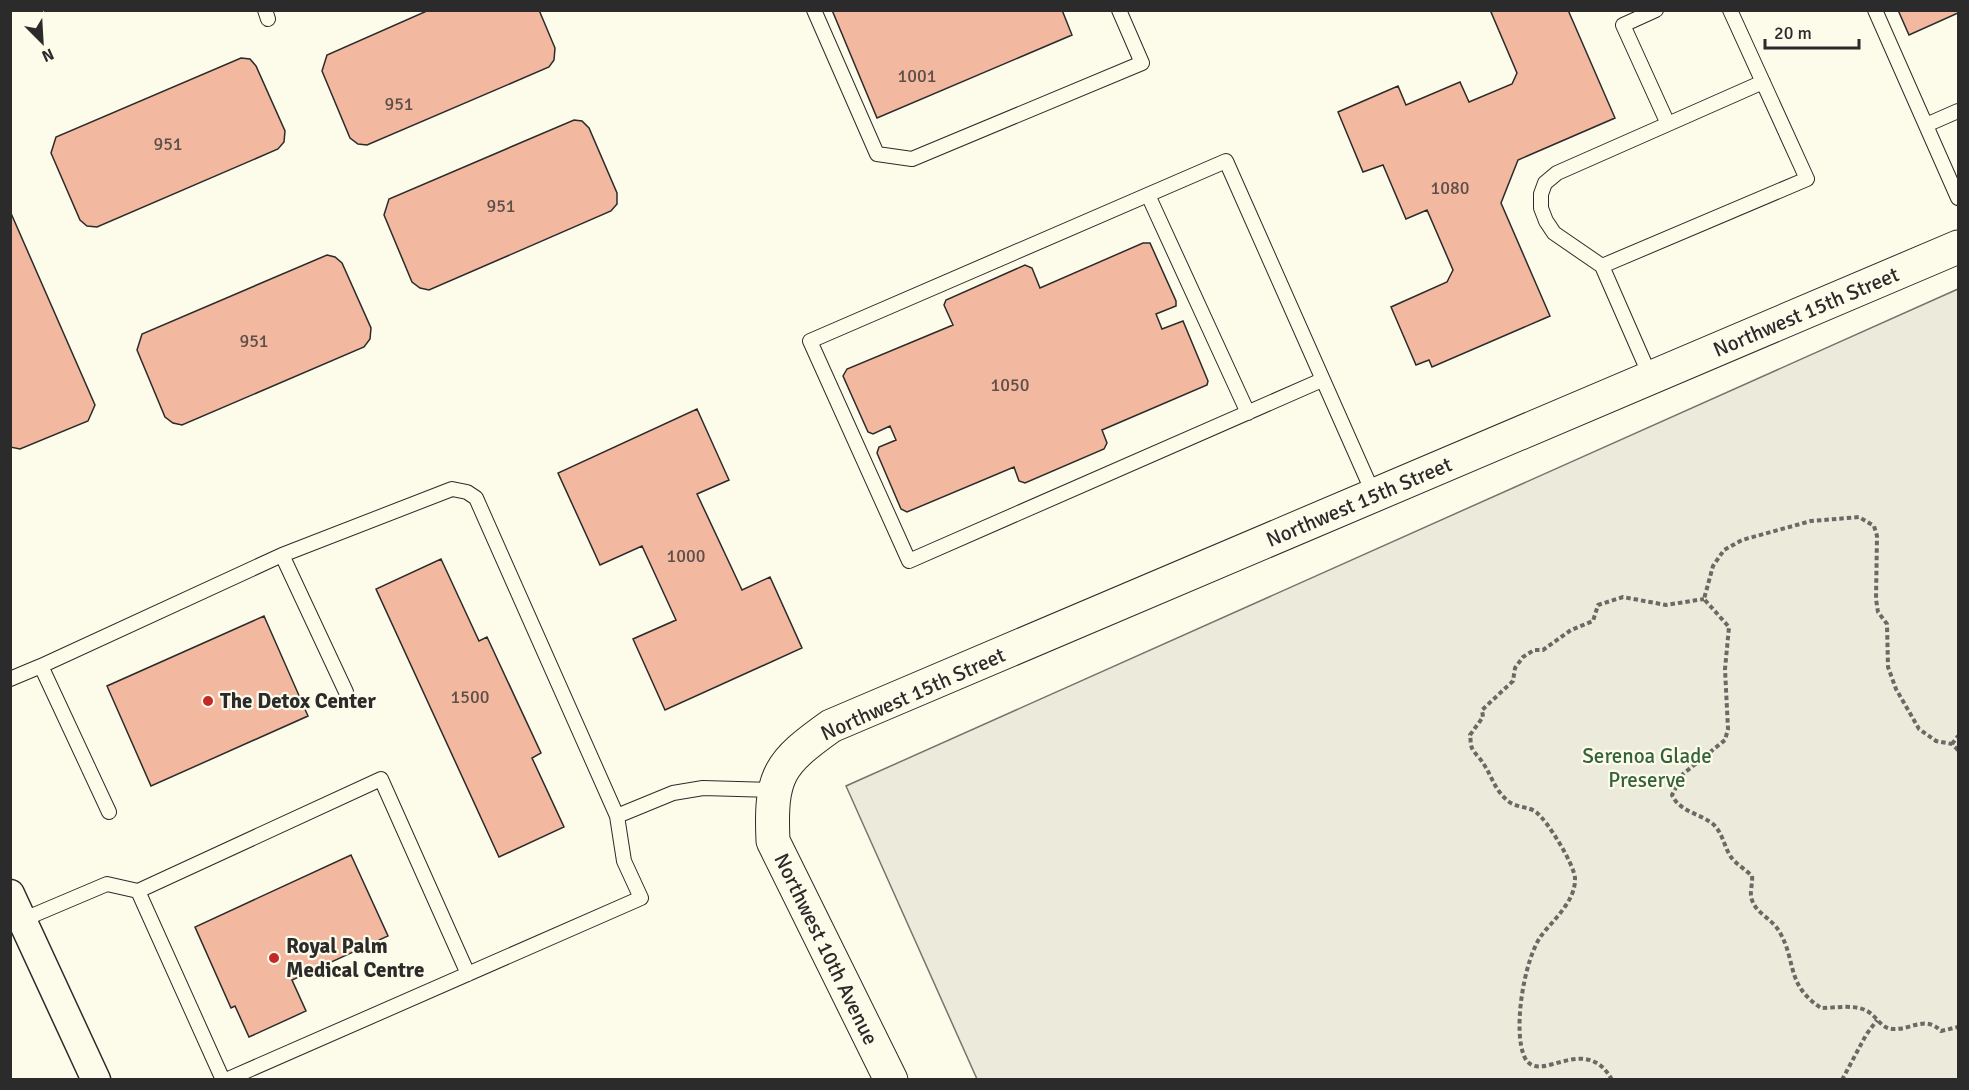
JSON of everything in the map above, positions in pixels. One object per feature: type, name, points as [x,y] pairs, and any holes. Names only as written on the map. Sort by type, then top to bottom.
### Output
[{"type":"street","name":"Northwest 15th Street","points":[[776,785],[794,753],[831,726],[1959,247]]},
{"type":"street","name":"Northwest 10th Avenue","points":[[776,785],[771,807],[773,841],[891,1080]]},
{"type":"street","points":[[10,894],[96,1080]]},
{"type":"lane","points":[[814,10],[876,154],[912,159],[1142,63],[1119,10]]},
{"type":"lane","points":[[1656,10],[1623,25],[1668,124]]},
{"type":"lane","points":[[1602,266],[1807,179],[1730,10]]},
{"type":"lane","points":[[1875,10],[1959,198]]},
{"type":"lane","points":[[1651,378],[1602,266],[1554,233],[1541,208],[1541,194],[1545,183],[1557,173],[1763,82]]},
{"type":"lane","points":[[1926,125],[1959,111]]},
{"type":"lane","points":[[1322,380],[909,561],[810,341],[1226,161],[1374,495]]},
{"type":"lane","points":[[1148,195],[1248,413]]},
{"type":"lane","points":[[10,680],[282,555],[452,489],[467,492],[476,498],[617,816],[624,861],[641,898],[224,1080],[138,891]]},
{"type":"lane","points":[[282,555],[346,692]]},
{"type":"lane","points":[[41,666],[109,812]]},
{"type":"lane","points":[[22,920],[107,884],[138,891],[381,778],[468,974]]},
{"type":"lane","points":[[617,816],[673,793],[703,788],[776,785]]},
{"type":"path","points":[[1704,599],[1713,566],[1724,550],[1742,540],[1811,521],[1859,517],[1874,526],[1877,536],[1876,599],[1878,612],[1887,624],[1888,667],[1896,689],[1919,729],[1936,741],[1952,744],[1959,750]]},
{"type":"path","points":[[1612,1080],[1598,1064],[1587,1058],[1575,1057],[1554,1065],[1539,1067],[1530,1064],[1526,1059],[1518,1029],[1522,1020],[1519,1008],[1531,956],[1540,938],[1559,918],[1573,889],[1575,877],[1544,820],[1534,810],[1508,802],[1492,785],[1486,767],[1472,748],[1470,735],[1483,717],[1482,710],[1513,681],[1515,668],[1522,657],[1534,650],[1543,650],[1571,630],[1593,621],[1598,605],[1623,597],[1666,605],[1704,599]]},
{"type":"path","points":[[1704,599],[1728,627],[1725,669],[1728,729],[1721,746],[1683,774],[1672,795],[1685,810],[1705,818],[1717,828],[1732,858],[1752,876],[1752,901],[1756,909],[1775,924],[1781,934],[1797,984],[1821,1008],[1855,1008],[1868,1011],[1885,1027],[1892,1029],[1925,1023],[1935,1025],[1941,1031],[1959,1027]]},
{"type":"path","points":[[1952,744],[1959,736]]},
{"type":"path","points":[[1842,1080],[1866,1035],[1877,1020]]},
{"type":"green space","name":"Serenoa Glade Preserve","points":[[1958,289],[1958,1079],[977,1079],[846,786]]},
{"type":"building","points":[[429,10],[539,10],[555,48],[554,60],[549,67],[367,145],[358,144],[350,138],[322,71],[327,55]]},
{"type":"building","points":[[832,10],[1062,10],[1072,35],[877,118]]},
{"type":"building","points":[[1495,10],[1568,10],[1615,118],[1518,160],[1501,203],[1550,316],[1432,367],[1429,360],[1416,365],[1391,307],[1447,282],[1453,270],[1427,210],[1406,219],[1383,165],[1363,172],[1338,112],[1398,86],[1406,105],[1460,82],[1469,102],[1512,84],[1517,73],[1491,12]]},
{"type":"building","points":[[1898,10],[1958,10],[1958,13],[1909,35]]},
{"type":"building","points":[[241,58],[250,59],[256,66],[285,131],[284,142],[278,149],[97,227],[87,226],[80,220],[51,153],[56,137]]},
{"type":"building","points":[[574,120],[582,121],[589,128],[617,193],[617,204],[611,211],[429,290],[420,288],[412,282],[384,215],[389,199]]},
{"type":"building","points":[[10,211],[95,405],[88,421],[20,449],[10,447]]},
{"type":"building","points":[[1143,243],[1150,243],[1176,301],[1176,306],[1156,314],[1162,329],[1183,321],[1208,381],[1207,385],[1102,430],[1107,443],[1104,449],[1025,483],[1019,481],[1014,467],[907,512],[901,509],[877,453],[879,447],[896,440],[890,426],[873,434],[868,432],[843,376],[847,369],[953,325],[944,305],[946,300],[1025,265],[1032,268],[1040,288]]},
{"type":"building","points":[[327,255],[335,257],[342,263],[371,328],[370,339],[364,347],[182,425],[173,423],[165,417],[137,350],[142,334]]},
{"type":"building","points":[[697,409],[729,480],[697,494],[742,590],[770,577],[802,648],[665,710],[633,639],[676,620],[642,546],[600,565],[558,473]]},
{"type":"building","points":[[441,559],[479,641],[487,637],[541,753],[532,758],[564,827],[499,857],[376,589]]},
{"type":"building","name":"The Detox Center","points":[[264,616],[308,716],[151,786],[107,686]]},
{"type":"building","name":"Royal Palm Medical Centre","points":[[351,855],[388,936],[292,980],[306,1011],[249,1037],[235,1006],[231,1008],[195,927]]},
{"type":"place","name":"The Detox Center","points":[[208,701]]},
{"type":"place","name":"Royal Palm Medical Centre","points":[[274,958]]}]
